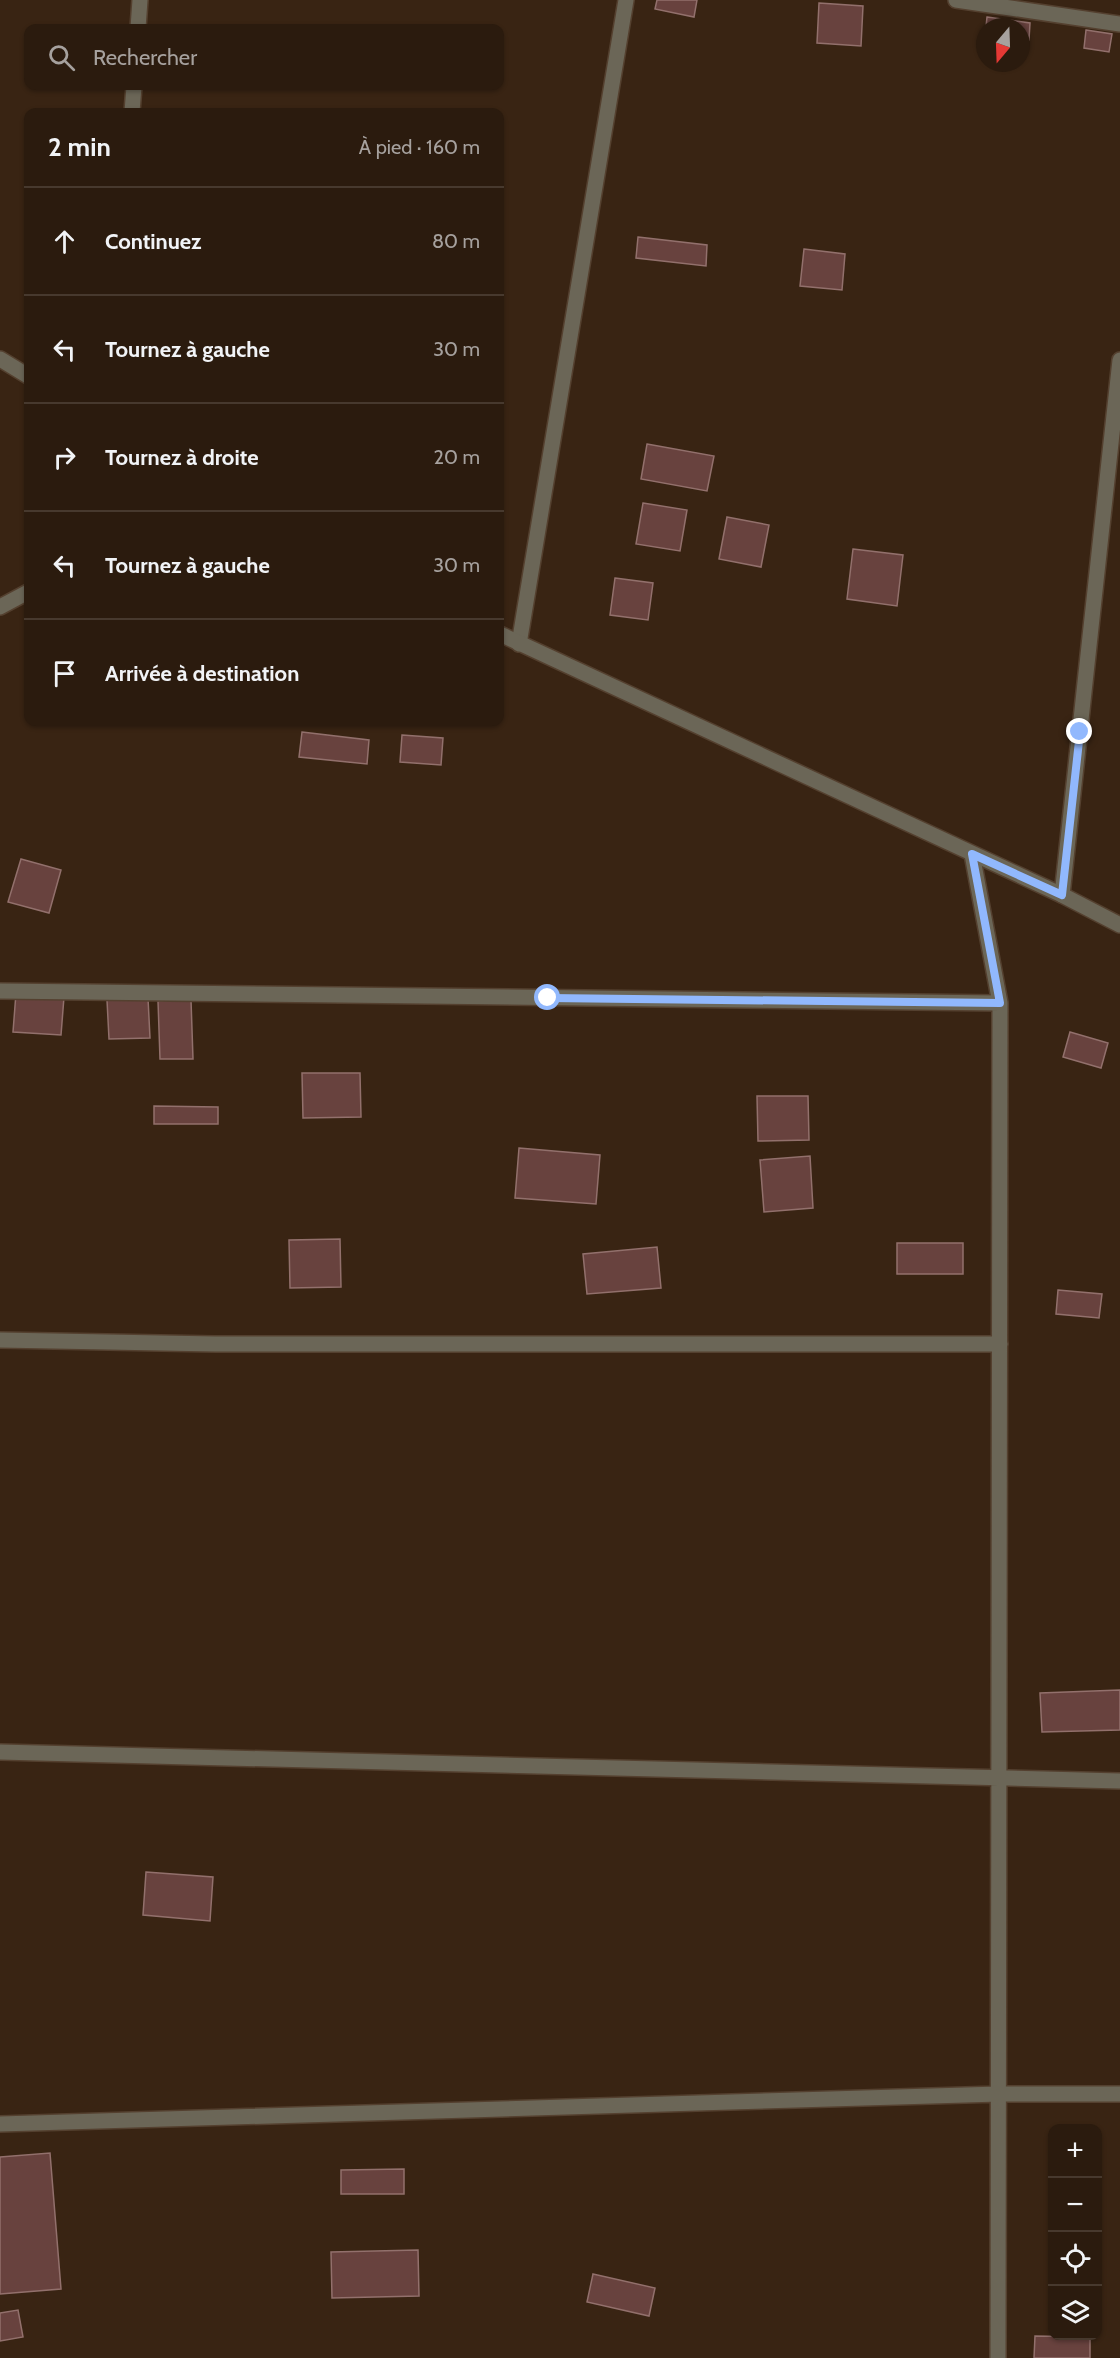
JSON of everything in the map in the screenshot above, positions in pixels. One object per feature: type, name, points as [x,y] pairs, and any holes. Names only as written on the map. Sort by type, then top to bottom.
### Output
[{"type":"street","points":[[138,24],[140,0]]},
{"type":"street","points":[[519,644],[626,0]]},
{"type":"street","points":[[956,0],[1120,24]]},
{"type":"street","points":[[132,108],[134,90]]},
{"type":"street","points":[[0,359],[24,374]]},
{"type":"street","points":[[1062,895],[1120,360]]},
{"type":"street","points":[[0,607],[24,594]]},
{"type":"street","points":[[504,635],[1062,895],[1120,925]]},
{"type":"street","points":[[972,854],[1000,1003],[998,2358]]},
{"type":"street","points":[[0,991],[1000,1003]]},
{"type":"street","points":[[0,1340],[215,1344],[1000,1344]]},
{"type":"street","points":[[0,1752],[1120,1781]]},
{"type":"street","points":[[0,2124],[999,2094],[1120,2094]]},
{"type":"building","points":[[657,0],[697,0],[694,17],[655,9]]},
{"type":"building","points":[[819,3],[863,6],[861,46],[817,43]]},
{"type":"building","points":[[1086,30],[1112,34],[1109,52],[1084,48]]},
{"type":"building","points":[[638,237],[707,245],[706,266],[636,258]]},
{"type":"building","points":[[804,249],[845,254],[842,290],[800,286]]},
{"type":"building","points":[[647,444],[714,456],[707,491],[641,479]]},
{"type":"building","points":[[643,503],[687,510],[680,551],[636,544]]},
{"type":"building","points":[[727,517],[769,525],[761,567],[719,559]]},
{"type":"building","points":[[853,549],[903,555],[897,606],[847,599]]},
{"type":"building","points":[[615,578],[653,583],[648,620],[610,615]]},
{"type":"building","points":[[302,732],[369,740],[367,764],[299,757]]},
{"type":"building","points":[[402,735],[443,738],[441,765],[400,762]]},
{"type":"building","points":[[21,859],[61,870],[49,913],[8,902]]},
{"type":"building","points":[[16,993],[64,997],[61,1035],[13,1032]]},
{"type":"building","points":[[148,998],[150,1038],[109,1039],[107,1000]]},
{"type":"building","points":[[191,1000],[193,1059],[160,1059],[158,1001]]},
{"type":"building","points":[[1070,1032],[1108,1043],[1101,1068],[1063,1057]]},
{"type":"building","points":[[302,1073],[360,1073],[361,1117],[303,1118]]},
{"type":"building","points":[[757,1096],[808,1096],[809,1140],[758,1141]]},
{"type":"building","points":[[154,1106],[218,1107],[218,1124],[154,1124]]},
{"type":"building","points":[[519,1148],[600,1155],[596,1204],[515,1198]]},
{"type":"building","points":[[810,1156],[813,1208],[764,1212],[760,1160]]},
{"type":"building","points":[[340,1239],[341,1287],[290,1288],[289,1240]]},
{"type":"building","points":[[897,1243],[963,1243],[963,1274],[897,1274]]},
{"type":"building","points":[[657,1247],[661,1288],[587,1294],[583,1254]]},
{"type":"building","points":[[1058,1290],[1102,1294],[1099,1318],[1056,1314]]},
{"type":"building","points":[[1120,1690],[1120,1730],[1042,1732],[1040,1693]]},
{"type":"building","points":[[146,1872],[213,1877],[210,1921],[143,1915]]},
{"type":"building","points":[[50,2153],[61,2289],[0,2294],[0,2157]]},
{"type":"building","points":[[404,2169],[404,2194],[341,2194],[341,2170]]},
{"type":"building","points":[[418,2250],[419,2296],[332,2298],[331,2252]]},
{"type":"building","points":[[593,2274],[655,2288],[649,2316],[587,2302]]},
{"type":"building","points":[[18,2310],[23,2337],[0,2341],[0,2313]]},
{"type":"building","points":[[1035,2336],[1048,2336],[1048,2340],[1090,2340],[1090,2358],[1034,2358]]},
{"type":"route","points":[[548,998],[1000,1003],[972,854],[1062,895],[1080,732]]}]
